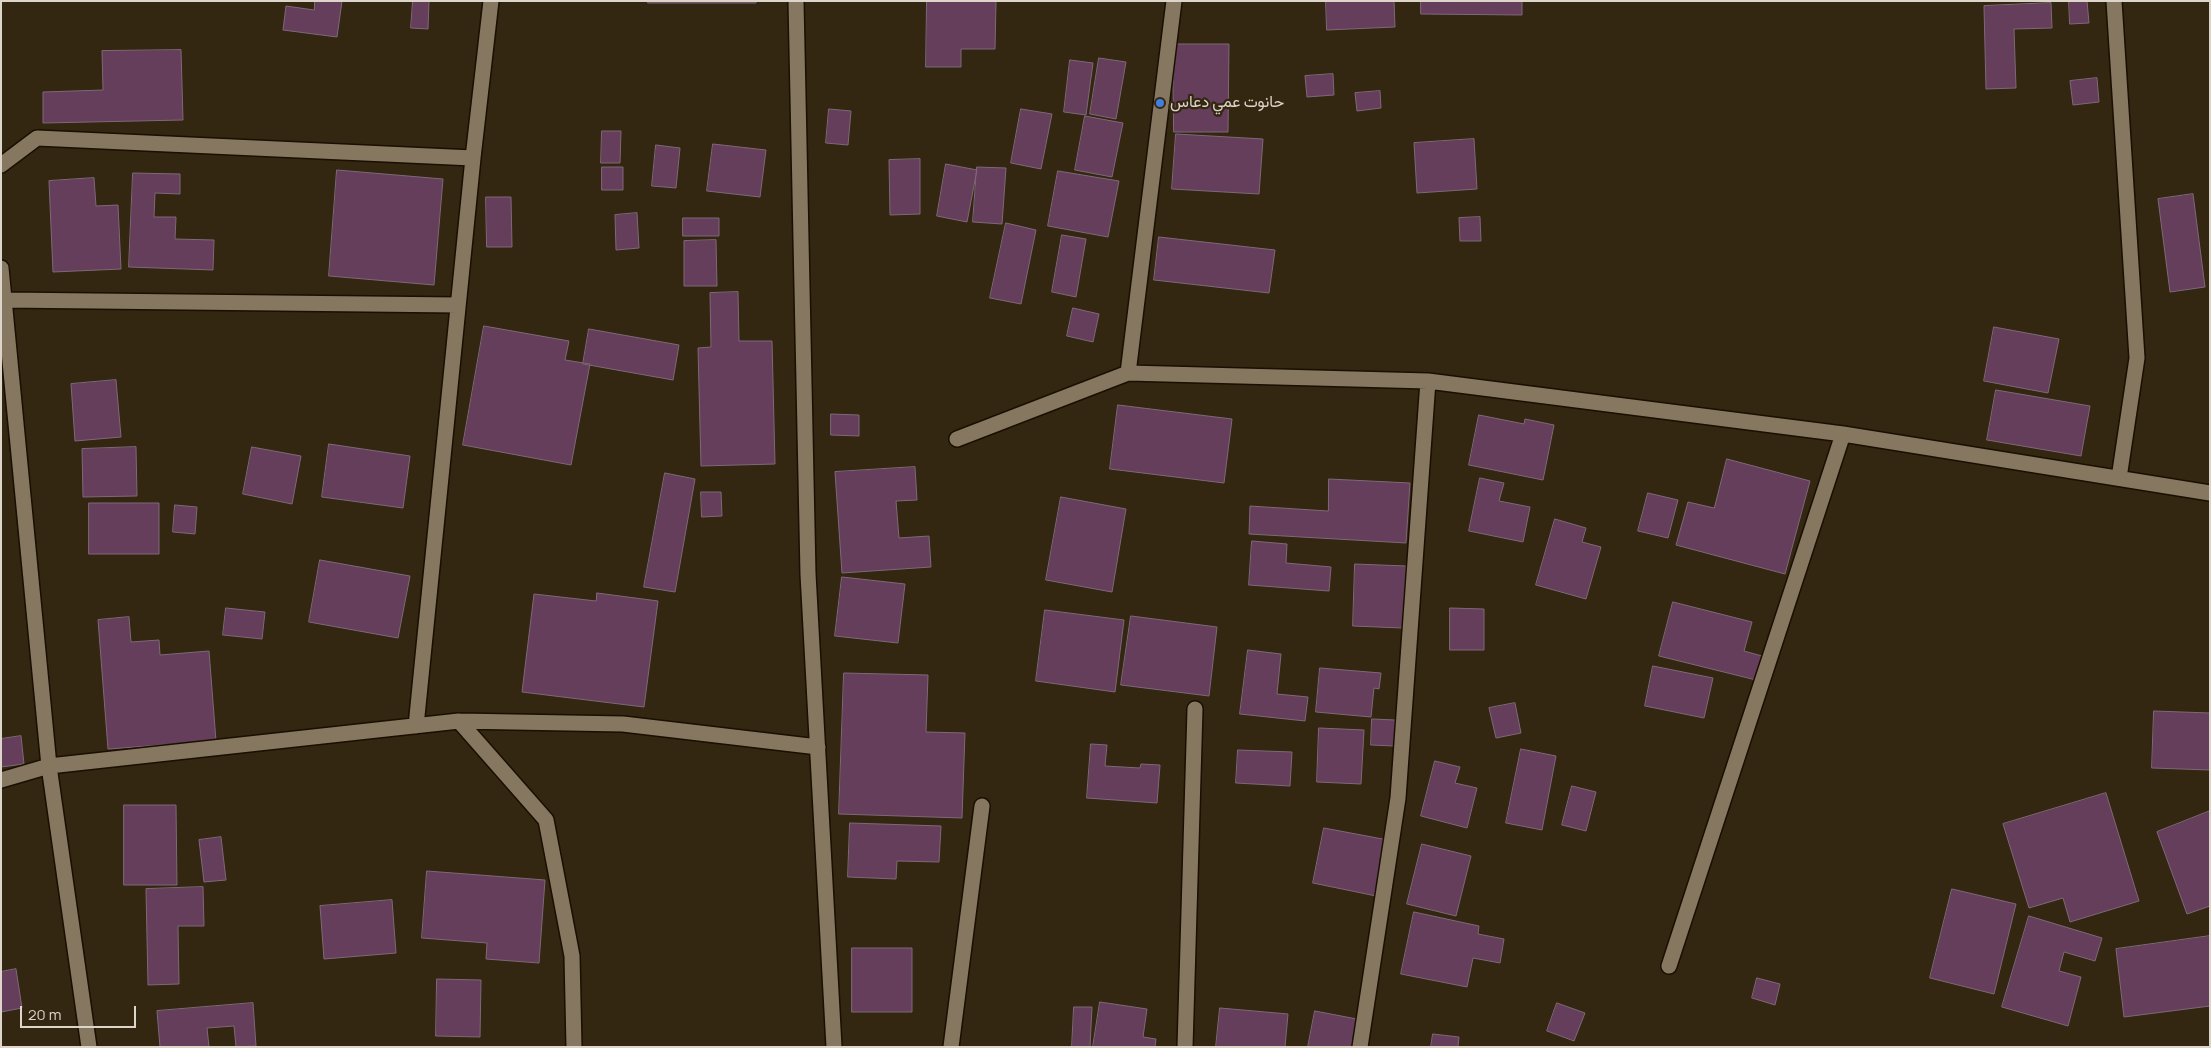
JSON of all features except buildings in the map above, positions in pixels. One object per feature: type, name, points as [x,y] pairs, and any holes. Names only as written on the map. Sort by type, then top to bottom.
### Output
[{"type":"street","points":[[416,726],[473,158],[491,1]]},
{"type":"street","points":[[796,1],[808,574],[834,1047]]},
{"type":"street","points":[[1128,373],[1174,1]]},
{"type":"street","points":[[2114,1],[2137,358],[2119,478]]},
{"type":"street","points":[[1,165],[36,138],[473,158]]},
{"type":"street","points":[[1,268],[49,766],[89,1047]]},
{"type":"street","points":[[4,300],[458,305]]},
{"type":"street","points":[[957,439],[1128,373],[1428,381],[1843,434],[2210,493]]},
{"type":"street","points":[[1360,1047],[1398,798],[1428,381]]},
{"type":"street","points":[[1669,966],[1843,434]]},
{"type":"street","points":[[1185,1047],[1195,709]]},
{"type":"street","points":[[1,780],[49,766],[459,721],[623,724],[818,748]]},
{"type":"street","points":[[459,721],[546,820],[572,956],[574,1047]]},
{"type":"street","points":[[952,1047],[982,806]]},
{"type":"place","name":"حانوت عمي دعاس","points":[[1160,103]]}]
